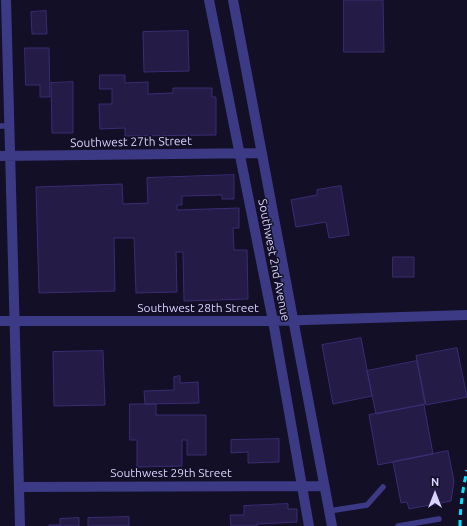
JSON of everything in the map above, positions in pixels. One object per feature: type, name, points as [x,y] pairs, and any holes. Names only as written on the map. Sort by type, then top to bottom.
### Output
[{"type":"street","points":[[6,0],[3,38],[5,126],[10,156],[20,526]]},
{"type":"street","name":"Southwest 2nd Avenue","points":[[209,0],[272,321],[309,526]]},
{"type":"street","name":"Southwest 2nd Avenue","points":[[233,0],[332,526]]},
{"type":"street","name":"Southwest 27th Street","points":[[0,156],[262,153]]},
{"type":"street","name":"Southwest 28th Street","points":[[0,321],[293,321],[467,315]]},
{"type":"street","name":"Southwest 29th Street","points":[[19,487],[324,486]]},
{"type":"lane","points":[[329,511],[367,505],[383,487]]},
{"type":"lane","points":[[398,526],[439,519]]},
{"type":"building","points":[[344,0],[383,0],[384,52],[344,52]]},
{"type":"building","points":[[46,11],[47,34],[32,34],[31,12]]},
{"type":"building","points":[[188,31],[189,71],[144,72],[143,32]]},
{"type":"building","points":[[25,48],[49,48],[50,97],[40,97],[40,85],[26,85]]},
{"type":"building","points":[[100,75],[125,75],[125,83],[148,82],[148,94],[173,93],[173,88],[212,88],[212,97],[216,97],[216,135],[125,136],[125,128],[100,129],[99,104],[112,104],[112,89],[100,89]]},
{"type":"building","points":[[73,82],[73,133],[52,133],[51,83]]},
{"type":"building","points":[[234,175],[234,199],[222,199],[222,195],[182,196],[182,205],[177,205],[177,210],[239,208],[239,228],[233,228],[234,250],[247,250],[248,299],[184,301],[183,252],[176,252],[177,292],[136,293],[134,238],[114,238],[115,291],[39,293],[36,187],[122,184],[123,204],[148,203],[147,178]]},
{"type":"building","points":[[341,186],[349,235],[329,238],[326,222],[296,227],[291,200],[317,195],[317,190]]},
{"type":"building","points":[[393,257],[414,257],[414,277],[393,277]]},
{"type":"building","points":[[361,338],[372,396],[333,404],[322,345]]},
{"type":"building","points":[[457,348],[467,397],[426,405],[416,356]]},
{"type":"building","points":[[103,351],[105,405],[54,406],[53,352]]},
{"type":"building","points":[[417,361],[425,404],[376,414],[367,371]]},
{"type":"building","points":[[180,376],[180,383],[198,382],[199,403],[145,404],[144,391],[174,390],[174,377]]},
{"type":"building","points":[[130,404],[156,404],[156,415],[206,415],[206,455],[187,455],[187,440],[182,440],[182,466],[137,467],[137,440],[130,440]]},
{"type":"building","points":[[424,405],[433,454],[378,465],[369,415]]},
{"type":"building","points":[[279,439],[279,462],[248,463],[248,452],[231,453],[231,440]]},
{"type":"building","points":[[448,451],[454,481],[451,501],[409,509],[407,502],[401,503],[393,462]]},
{"type":"building","points":[[288,504],[288,509],[297,509],[297,522],[257,524],[257,526],[231,526],[230,515],[244,515],[244,506]]},
{"type":"building","points":[[129,517],[129,526],[88,526],[88,518]]},
{"type":"building","points":[[79,518],[79,526],[49,526],[60,525],[60,519]]},
{"type":"railway","points":[[460,526],[462,498],[467,470]]}]
